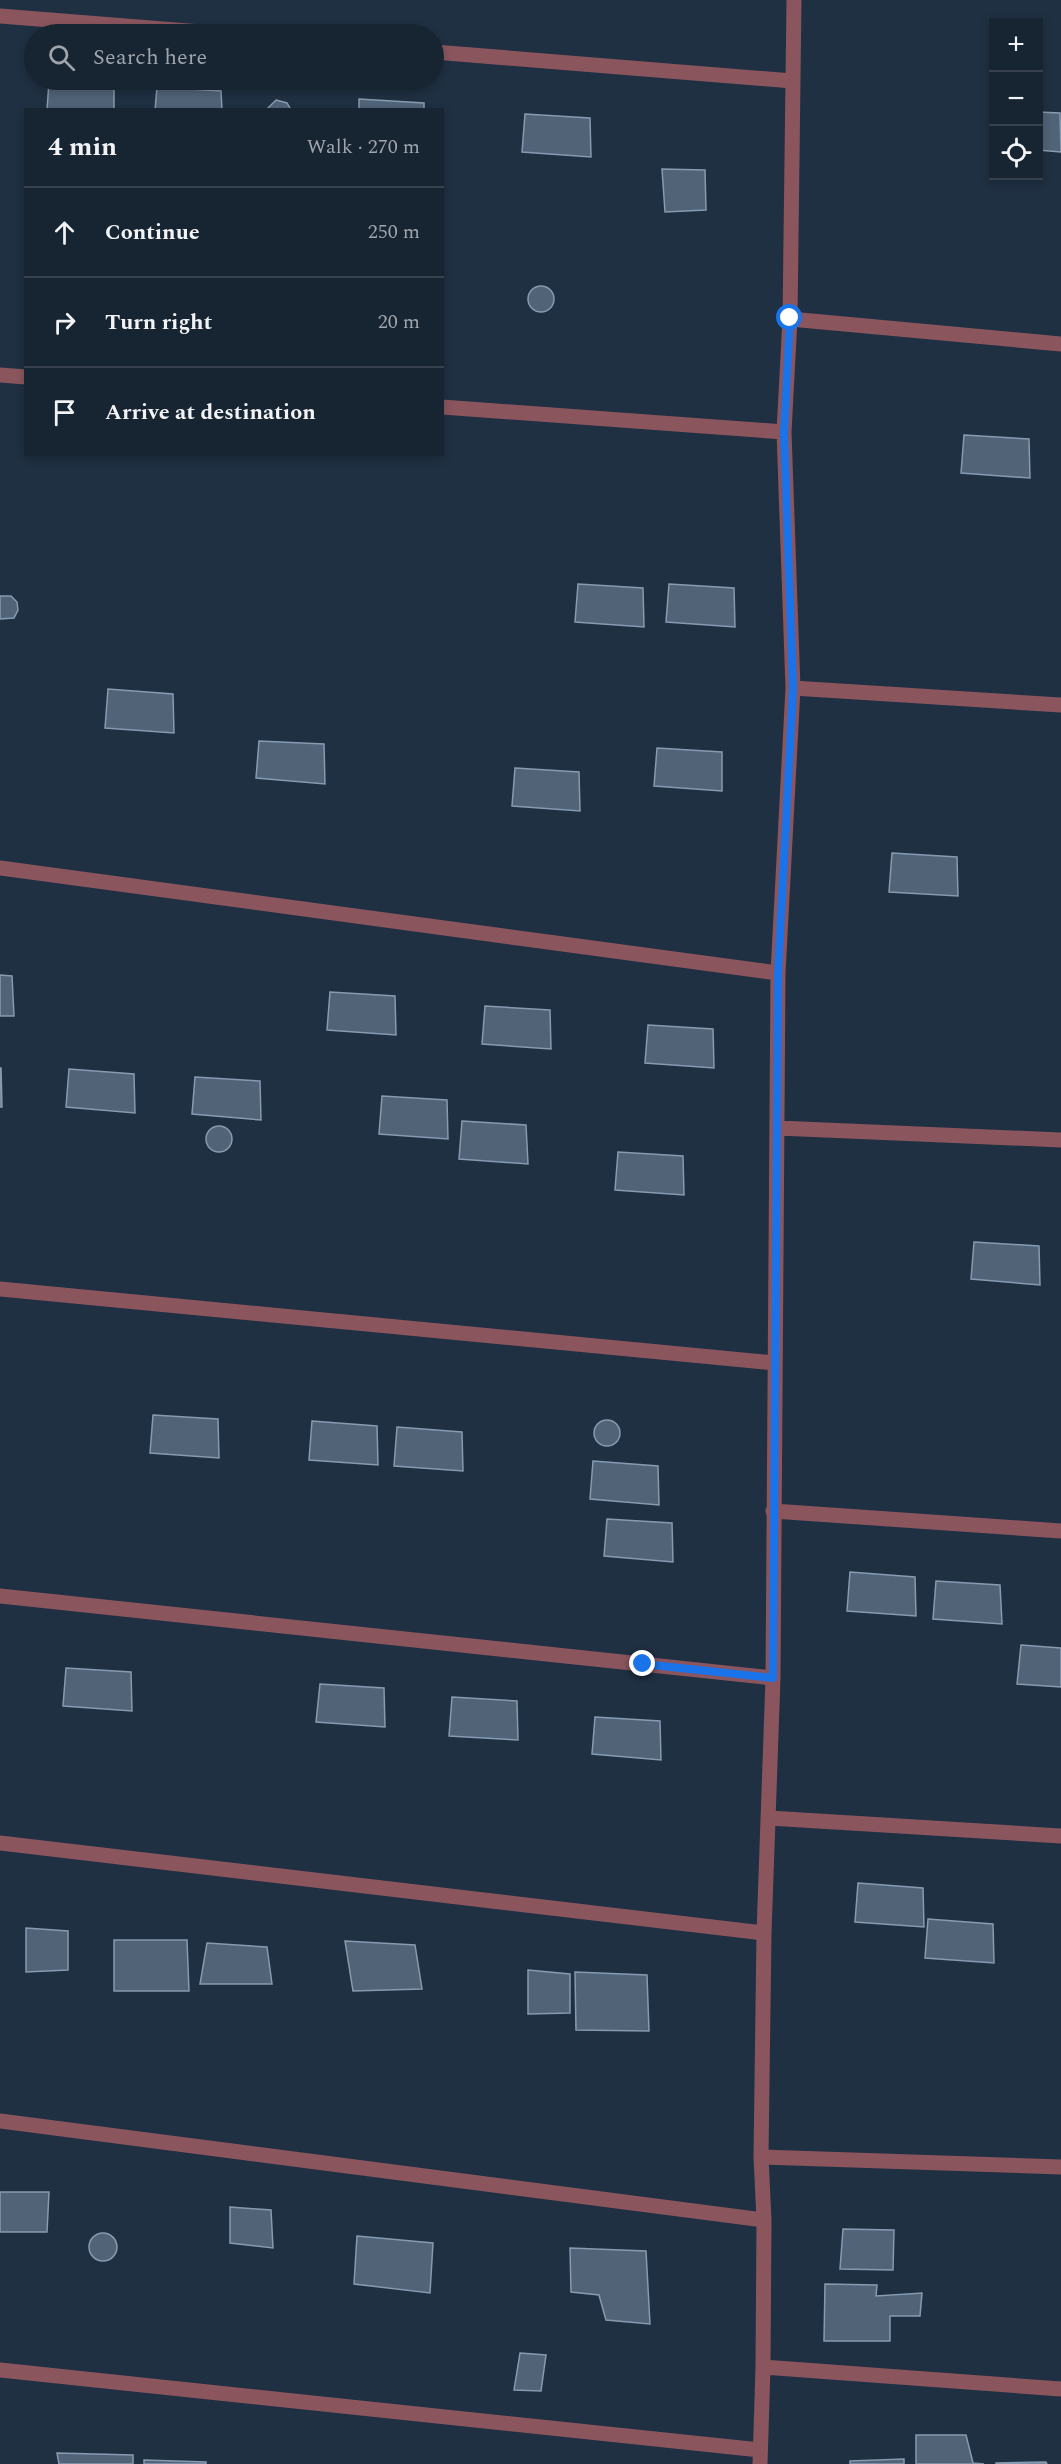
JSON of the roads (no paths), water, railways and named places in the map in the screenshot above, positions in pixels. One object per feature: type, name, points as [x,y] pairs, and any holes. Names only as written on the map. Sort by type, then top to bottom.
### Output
[{"type":"street","points":[[0,2370],[760,2457],[763,2367],[764,2220],[761,2157],[764,1933],[773,1678],[778,973],[793,688],[784,432],[790,318],[794,0]]},
{"type":"street","points":[[0,16],[100,24]]},
{"type":"street","points":[[444,53],[793,81]]},
{"type":"street","points":[[790,318],[1061,344]]},
{"type":"street","points":[[0,375],[24,377]]},
{"type":"street","points":[[444,407],[784,432]]},
{"type":"street","points":[[793,688],[1061,705]]},
{"type":"street","points":[[0,868],[778,973]]},
{"type":"street","points":[[778,1128],[1061,1140]]},
{"type":"street","points":[[0,1289],[775,1364]]},
{"type":"street","points":[[773,1511],[1061,1531]]},
{"type":"street","points":[[0,1596],[773,1678]]},
{"type":"street","points":[[769,1818],[1061,1836]]},
{"type":"street","points":[[0,1843],[764,1933]]},
{"type":"street","points":[[0,2121],[764,2220]]},
{"type":"street","points":[[761,2157],[1061,2167]]},
{"type":"street","points":[[763,2367],[1061,2389]]}]
